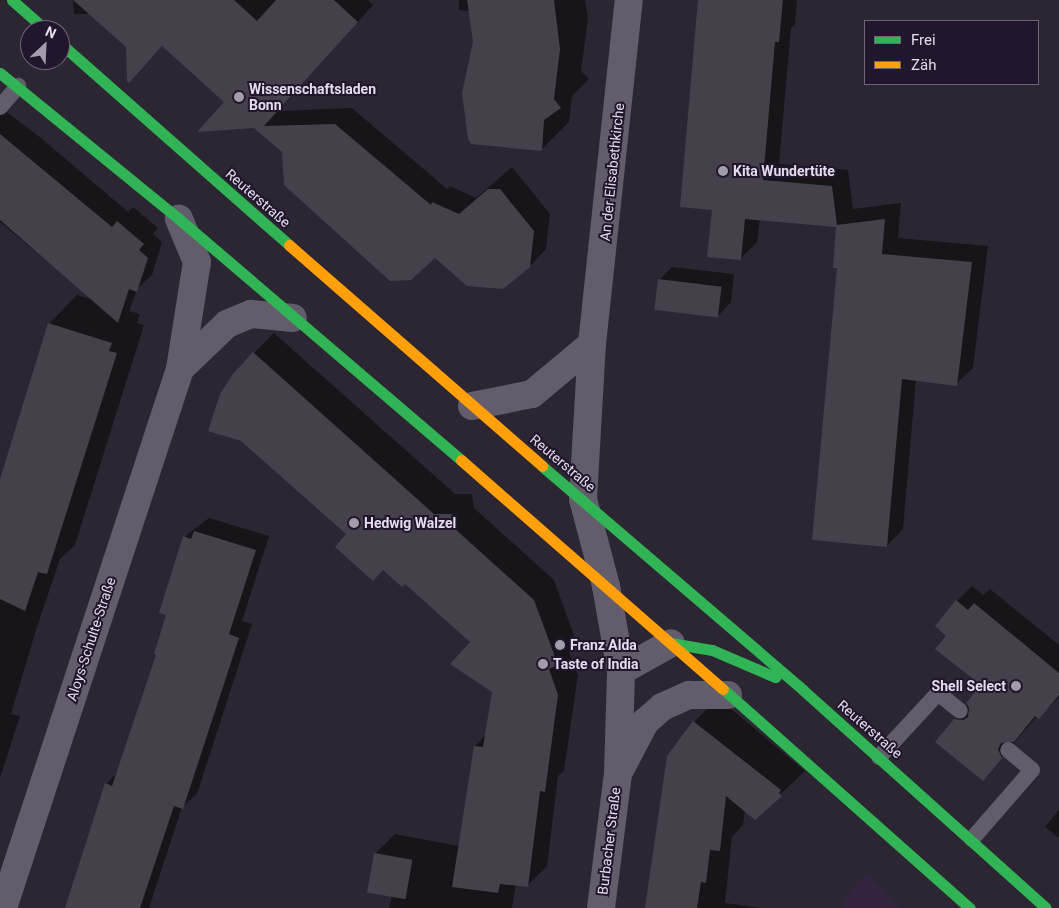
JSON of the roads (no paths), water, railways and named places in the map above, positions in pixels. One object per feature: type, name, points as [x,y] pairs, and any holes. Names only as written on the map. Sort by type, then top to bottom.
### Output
[{"type":"main road","points":[[12,0],[35,20]]},
{"type":"main road","name":"Reuterstraße","points":[[70,52],[472,406],[583,499],[803,690],[972,839],[1046,908]]},
{"type":"main road","points":[[0,72],[179,219],[606,586],[970,908]]},
{"type":"main road","points":[[671,643],[712,650],[803,690]]},
{"type":"street","name":"An der Elisabethkirche","points":[[593,546],[583,499],[592,344],[629,0]]},
{"type":"street","name":"Aloys-Schulte-Straße","points":[[3,908],[180,369],[197,262],[179,219]]},
{"type":"street","name":"Aloys-Schulte-Straße","points":[[180,369],[226,324],[251,314],[294,318]]},
{"type":"street","points":[[472,406],[532,394],[592,344]]},
{"type":"street","name":"Burbacher Straße","points":[[593,546],[606,586],[621,670],[618,774],[601,908]]},
{"type":"street","points":[[621,670],[671,643]]},
{"type":"street","name":"Burbacher Straße","points":[[618,774],[645,722],[662,706],[689,696],[728,695]]},
{"type":"lane","points":[[0,107],[18,86]]},
{"type":"lane","points":[[879,757],[938,693],[960,712]]},
{"type":"lane","points":[[972,839],[1032,770],[1008,750]]},
{"type":"place","name":"Wissenschaftsladen Bonn","points":[[239,97]]},
{"type":"place","name":"Kita Wundertüte","points":[[723,171]]},
{"type":"place","name":"Hedwig Walzel","points":[[354,523]]},
{"type":"place","name":"Franz Alda","points":[[560,645]]},
{"type":"place","name":"Taste of India","points":[[543,664]]},
{"type":"place","name":"Shell Select","points":[[1016,686]]}]
